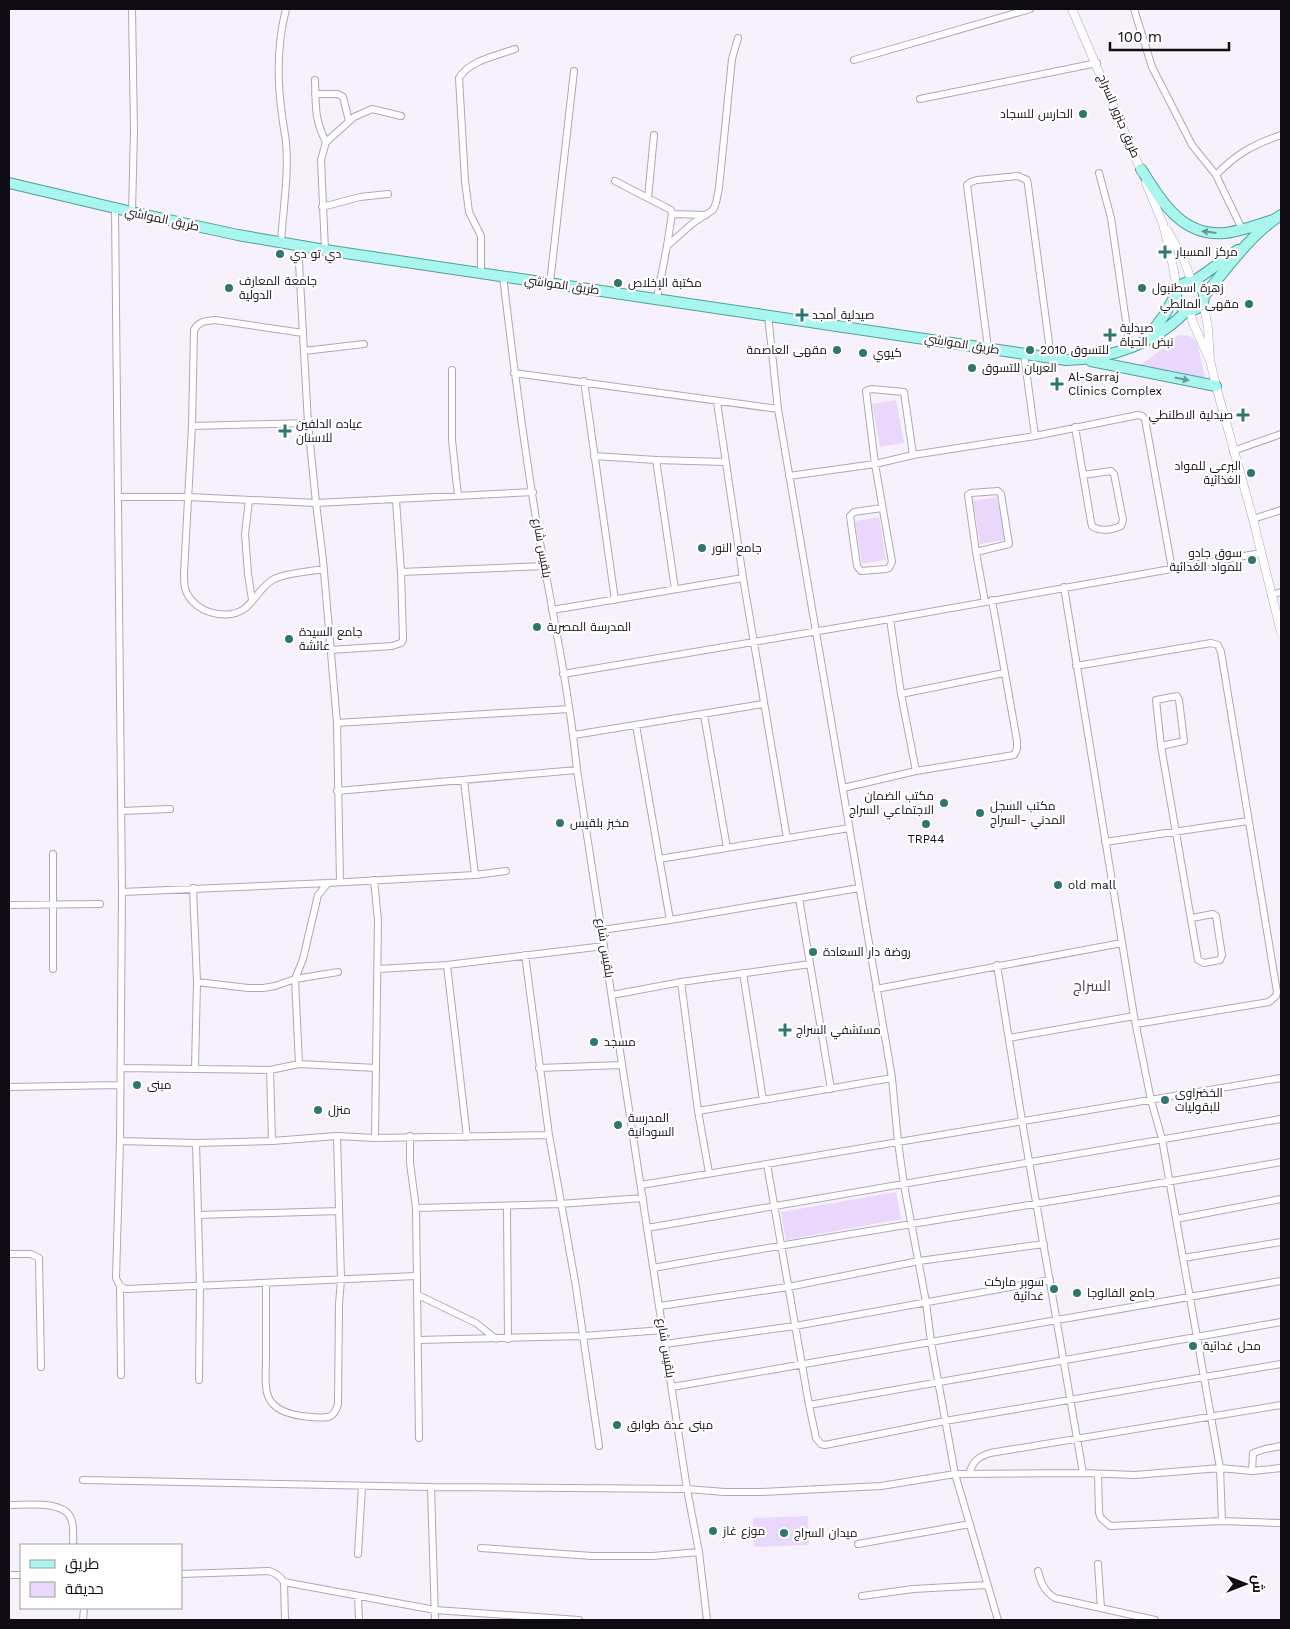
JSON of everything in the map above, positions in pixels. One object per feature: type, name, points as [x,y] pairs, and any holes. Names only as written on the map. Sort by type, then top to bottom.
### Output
[{"type":"main road","points":[[1141,169],[1174,216],[1188,226],[1215,233],[1242,229],[1277,218]]},
{"type":"main road","name":"طريق المواشي","points":[[9,183],[132,212],[324,250],[1051,358],[1083,360],[1130,349],[1170,326],[1189,310]]},
{"type":"main road","points":[[1252,241],[1193,282],[1182,285],[1177,292],[1179,304],[1189,310],[1196,308],[1252,241],[1277,218]]},
{"type":"main road","points":[[1193,282],[1202,289],[1203,298]]},
{"type":"main road","name":"طريق المواشي","points":[[1145,340],[1160,321],[1177,292]]},
{"type":"main road","points":[[1083,360],[1216,386]]},
{"type":"street","points":[[132,9],[134,131],[132,212]]},
{"type":"street","points":[[281,242],[286,173],[286,143],[279,89],[278,55],[282,22],[286,9]]},
{"type":"street","points":[[854,60],[1030,9]]},
{"type":"street","name":"طريق جنزور السراج","points":[[1072,9],[1097,63],[1163,224],[1183,258],[1193,282]]},
{"type":"street","points":[[1134,9],[1152,67],[1192,145],[1216,175],[1242,229]]},
{"type":"street","points":[[667,246],[685,229],[712,210],[716,203],[732,59],[738,38]]},
{"type":"street","points":[[481,273],[480,236],[469,212],[465,181],[459,78],[464,70],[477,62],[515,50]]},
{"type":"street","points":[[920,99],[1097,63]]},
{"type":"street","points":[[550,283],[574,72]]},
{"type":"street","points":[[315,80],[316,116],[319,130],[326,142]]},
{"type":"street","points":[[316,94],[338,94],[343,97],[349,121]]},
{"type":"street","points":[[324,250],[322,160],[326,142],[349,121],[372,109],[401,116]]},
{"type":"street","points":[[648,198],[654,135]]},
{"type":"street","points":[[1216,175],[1231,160],[1252,146],[1281,135]]},
{"type":"street","points":[[1099,173],[1111,218],[1130,349]]},
{"type":"street","points":[[988,348],[967,186],[977,180],[1018,176],[1027,180],[1028,185],[1051,358]]},
{"type":"street","points":[[615,181],[671,210],[667,246],[657,298]]},
{"type":"street","points":[[322,206],[360,197],[388,194]]},
{"type":"street","points":[[115,208],[122,811],[120,1141],[116,1278],[120,1286],[120,1374]]},
{"type":"street","points":[[672,214],[706,215]]},
{"type":"street","name":"طريق جنزور السراج","points":[[1163,224],[1177,292]]},
{"type":"street","points":[[298,245],[308,423],[324,569],[337,724],[340,882]]},
{"type":"street","name":"بلقيس شارع","points":[[503,276],[514,373],[532,492],[574,735],[577,770],[687,1489],[699,1552],[707,1620]]},
{"type":"street","points":[[1203,298],[1208,328],[1210,360],[1216,386],[1253,519],[1281,632]]},
{"type":"street","points":[[1189,310],[1210,360]]},
{"type":"street","points":[[768,315],[778,409],[892,1078],[904,1184],[919,1261],[938,1383],[955,1474],[998,1620]]},
{"type":"street","points":[[303,333],[215,320],[197,324],[194,330],[192,426],[184,573],[185,590],[191,600],[209,612],[237,613],[245,608],[271,581],[280,576],[324,569]]},
{"type":"street","points":[[304,351],[364,344]]},
{"type":"street","points":[[1024,354],[1035,436]]},
{"type":"street","points":[[452,370],[452,440],[458,496]]},
{"type":"street","points":[[514,373],[584,381],[717,402],[778,409]]},
{"type":"street","points":[[584,381],[615,600]]},
{"type":"street","points":[[882,508],[854,512],[850,516],[857,566],[860,571],[886,568],[891,565],[866,391],[871,389],[904,392],[913,455]]},
{"type":"street","points":[[717,402],[742,578],[787,838]]},
{"type":"street","points":[[790,476],[875,464],[913,455],[1035,436],[1138,415],[1145,419],[1172,569]]},
{"type":"street","points":[[192,426],[308,423]]},
{"type":"street","points":[[1075,427],[1083,475],[1092,526],[1099,530],[1121,526],[1123,520],[1114,474],[1111,471],[1106,471],[1083,475]]},
{"type":"street","points":[[1233,451],[1281,434]]},
{"type":"street","points":[[594,456],[725,462]]},
{"type":"street","points":[[656,460],[675,589]]},
{"type":"street","points":[[844,788],[916,771],[1014,755],[1018,741],[989,601],[976,552],[968,495],[971,493],[998,491],[1001,494],[1009,544],[976,552]]},
{"type":"street","points":[[118,497],[188,497],[316,503],[532,492]]},
{"type":"street","points":[[249,500],[246,534],[248,574],[252,600]]},
{"type":"street","points":[[330,650],[401,644],[404,636],[396,500]]},
{"type":"street","points":[[1253,519],[1281,510]]},
{"type":"street","points":[[563,674],[890,619],[1261,553]]},
{"type":"street","points":[[401,572],[545,566]]},
{"type":"street","points":[[552,610],[742,578]]},
{"type":"street","points":[[1064,587],[1134,1016],[1151,1100],[1162,1140],[1220,1468],[1222,1521]]},
{"type":"street","points":[[1272,595],[1281,592]]},
{"type":"street","points":[[890,619],[901,694],[916,771]]},
{"type":"street","points":[[1076,666],[1211,643],[1218,645],[1223,660],[1277,988],[1276,996],[1269,1002],[1136,1024]]},
{"type":"street","points":[[901,694],[1004,673]]},
{"type":"street","points":[[1161,746],[1184,741],[1180,700],[1177,696],[1156,700],[1161,746],[1198,960],[1204,963],[1220,960],[1222,952],[1216,916],[1212,914],[1192,918]]},
{"type":"street","points":[[574,735],[763,704]]},
{"type":"street","points":[[337,724],[569,709]]},
{"type":"street","points":[[704,715],[727,848]]},
{"type":"street","points":[[636,725],[670,920]]},
{"type":"street","points":[[337,791],[577,770]]},
{"type":"street","points":[[464,780],[475,875]]},
{"type":"street","points":[[122,811],[170,809]]},
{"type":"street","points":[[1105,842],[1248,820]]},
{"type":"street","points":[[659,859],[849,828]]},
{"type":"street","points":[[53,854],[53,969]]},
{"type":"street","points":[[122,892],[475,875],[506,871]]},
{"type":"street","points":[[374,880],[378,920],[375,1138]]},
{"type":"street","points":[[299,1064],[295,979],[303,959],[318,895],[328,883]]},
{"type":"street","points":[[193,888],[197,982],[195,1068]]},
{"type":"street","points":[[602,930],[859,888]]},
{"type":"street","points":[[798,898],[831,1089]]},
{"type":"street","points":[[9,905],[100,904]]},
{"type":"street","points":[[876,989],[1122,943]]},
{"type":"street","points":[[378,969],[447,965],[604,946]]},
{"type":"street","points":[[525,955],[549,1135],[576,1287],[599,1446]]},
{"type":"street","points":[[612,995],[681,982],[810,964]]},
{"type":"street","points":[[447,965],[467,1137]]},
{"type":"street","points":[[997,965],[1083,1473]]},
{"type":"street","points":[[197,982],[263,988],[295,979],[338,972]]},
{"type":"street","points":[[743,973],[763,1100]]},
{"type":"street","points":[[681,982],[698,1111],[709,1174]]},
{"type":"street","points":[[1009,1038],[1134,1016]]},
{"type":"street","points":[[120,1068],[270,1070],[299,1064],[376,1068]]},
{"type":"street","points":[[539,1068],[622,1065]]},
{"type":"street","points":[[270,1070],[272,1141]]},
{"type":"street","points":[[698,1111],[892,1078]]},
{"type":"street","points":[[640,1185],[1281,1078]]},
{"type":"street","points":[[9,1087],[120,1086]]},
{"type":"street","points":[[647,1228],[1281,1119]]},
{"type":"street","points":[[120,1141],[196,1143],[272,1141],[337,1136],[375,1138],[549,1135]]},
{"type":"street","points":[[266,1283],[266,1379],[268,1396],[278,1408],[300,1416],[326,1418],[332,1416],[338,1404],[341,1280],[337,1136]]},
{"type":"street","points":[[410,1136],[411,1171],[416,1208],[419,1438]]},
{"type":"street","points":[[196,1143],[200,1286],[199,1380]]},
{"type":"street","points":[[653,1268],[781,1244],[1281,1162]]},
{"type":"street","points":[[767,1164],[809,1405],[816,1438],[821,1444],[825,1445],[945,1421],[1281,1364]]},
{"type":"street","points":[[416,1208],[560,1204],[643,1198]]},
{"type":"street","points":[[1176,1219],[1281,1199]]},
{"type":"street","points":[[507,1206],[508,1339]]},
{"type":"street","points":[[198,1215],[339,1211]]},
{"type":"street","points":[[1183,1258],[1281,1242]]},
{"type":"street","points":[[660,1306],[788,1287],[919,1261],[1044,1244]]},
{"type":"street","points":[[9,1254],[31,1254],[39,1258],[41,1367]]},
{"type":"street","points":[[120,1286],[126,1288],[200,1286],[416,1276]]},
{"type":"street","points":[[665,1344],[795,1326],[1050,1280]]},
{"type":"street","points":[[672,1387],[1281,1281]]},
{"type":"street","points":[[418,1295],[476,1323],[496,1339]]},
{"type":"street","points":[[809,1405],[1281,1322]]},
{"type":"street","points":[[418,1340],[583,1336],[663,1330]]},
{"type":"street","points":[[969,1474],[974,1461],[982,1456],[1281,1405]]},
{"type":"street","points":[[1252,1471],[1253,1453],[1281,1446]]},
{"type":"street","points":[[83,1480],[362,1486],[687,1489],[760,1492],[881,1486],[955,1474],[1144,1474],[1220,1468],[1252,1471],[1281,1468]]},
{"type":"street","points":[[1098,1474],[1099,1513],[1101,1518],[1110,1526],[1222,1521],[1281,1523]]},
{"type":"street","points":[[358,1554],[362,1486]]},
{"type":"street","points":[[430,1487],[435,1620]]},
{"type":"street","points":[[9,1505],[53,1505],[67,1512],[72,1521],[73,1544]]},
{"type":"street","points":[[858,1544],[970,1524]]},
{"type":"street","points":[[481,1548],[592,1556],[653,1556],[699,1552]]},
{"type":"street","points":[[1098,1564],[1100,1608]]},
{"type":"street","points":[[182,1574],[269,1571],[275,1573],[284,1582],[285,1620]]},
{"type":"street","points":[[1038,1571],[1041,1583],[1047,1593],[1055,1598],[1155,1620]]},
{"type":"street","points":[[284,1582],[435,1610],[534,1619],[549,1617],[579,1620]]},
{"type":"street","points":[[862,1596],[913,1590],[987,1585]]},
{"type":"street","points":[[358,1596],[359,1620]]},
{"type":"green space","points":[[1179,335],[1190,336],[1197,342],[1206,382],[1133,368],[1152,357]]},
{"type":"green space","points":[[896,400],[904,443],[880,447],[872,404]]},
{"type":"green space","points":[[997,497],[1005,540],[980,544],[973,501]]},
{"type":"green space","points":[[879,517],[886,560],[862,564],[855,521]]},
{"type":"green space","points":[[896,1192],[901,1219],[786,1240],[781,1212]]},
{"type":"green space","points":[[808,1516],[809,1545],[754,1547],[753,1518]]},
{"type":"place","name":"الحارس للسجاد","points":[[1083,114]]},
{"type":"place","name":"مركز المسبار","points":[[1165,252]]},
{"type":"place","name":"دي تو دي","points":[[280,254]]},
{"type":"place","name":"مكتبة الإخلاص","points":[[618,283]]},
{"type":"place","name":"جامعة المعارف الدولية","points":[[229,288]]},
{"type":"place","name":"زهرة اسطنبول","points":[[1142,288]]},
{"type":"place","name":"مقهى المالطي","points":[[1249,304]]},
{"type":"place","name":"صيدلية أمجد","points":[[802,315]]},
{"type":"place","name":"صيدلية نبض الحياة","points":[[1110,335]]},
{"type":"place","name":"مقهى العاصمة","points":[[837,350]]},
{"type":"place","name":"2010 للتسوق","points":[[1030,350]]},
{"type":"place","name":"كيوي","points":[[863,353]]},
{"type":"place","name":"العربان للتسوق","points":[[972,368]]},
{"type":"place","name":"Al-Sarraj Clinics Complex","points":[[1057,384]]},
{"type":"place","name":"صيدلية الاطلنطي","points":[[1243,415]]},
{"type":"place","name":"عياده الدلفين للاسنان","points":[[285,431]]},
{"type":"place","name":"البرعي للمواد الغذائية","points":[[1251,473]]},
{"type":"place","name":"جامع النور","points":[[702,548]]},
{"type":"place","name":"سوق جادو للمواد الغدائية","points":[[1252,560]]},
{"type":"place","name":"المدرسة المصرية","points":[[537,627]]},
{"type":"place","name":"جامع السيدة عائشة","points":[[289,639]]},
{"type":"place","name":"مكتب الضمان الاجتماعي السراج","points":[[944,803]]},
{"type":"place","name":"مكتب السجل المدني -السراج","points":[[980,813]]},
{"type":"place","name":"مخبز بلقيس","points":[[560,823]]},
{"type":"place","name":"TRP44","points":[[926,824]]},
{"type":"place","name":"old mall","points":[[1058,885]]},
{"type":"place","name":"روضة دار السعادة","points":[[813,952]]},
{"type":"place","name":"مستشفي السراج","points":[[785,1030]]},
{"type":"place","name":"مسجد","points":[[594,1042]]},
{"type":"place","name":"مبنى","points":[[137,1085]]},
{"type":"place","name":"الخضراوى للبقوليات","points":[[1165,1100]]},
{"type":"place","name":"منزل","points":[[318,1110]]},
{"type":"place","name":"المدرسة السودانية","points":[[618,1125]]},
{"type":"place","name":"سوبر ماركت غدائية","points":[[1054,1289]]},
{"type":"place","name":"جامع الفالوجا","points":[[1077,1293]]},
{"type":"place","name":"محل غدائية","points":[[1193,1346]]},
{"type":"place","name":"مبنى عدة طوابق","points":[[617,1425]]},
{"type":"place","name":"موزع غاز","points":[[713,1531]]},
{"type":"place","name":"ميدان السراج","points":[[784,1533]]},
{"type":"district","name":"السراج","points":[[1092,986]]}]
